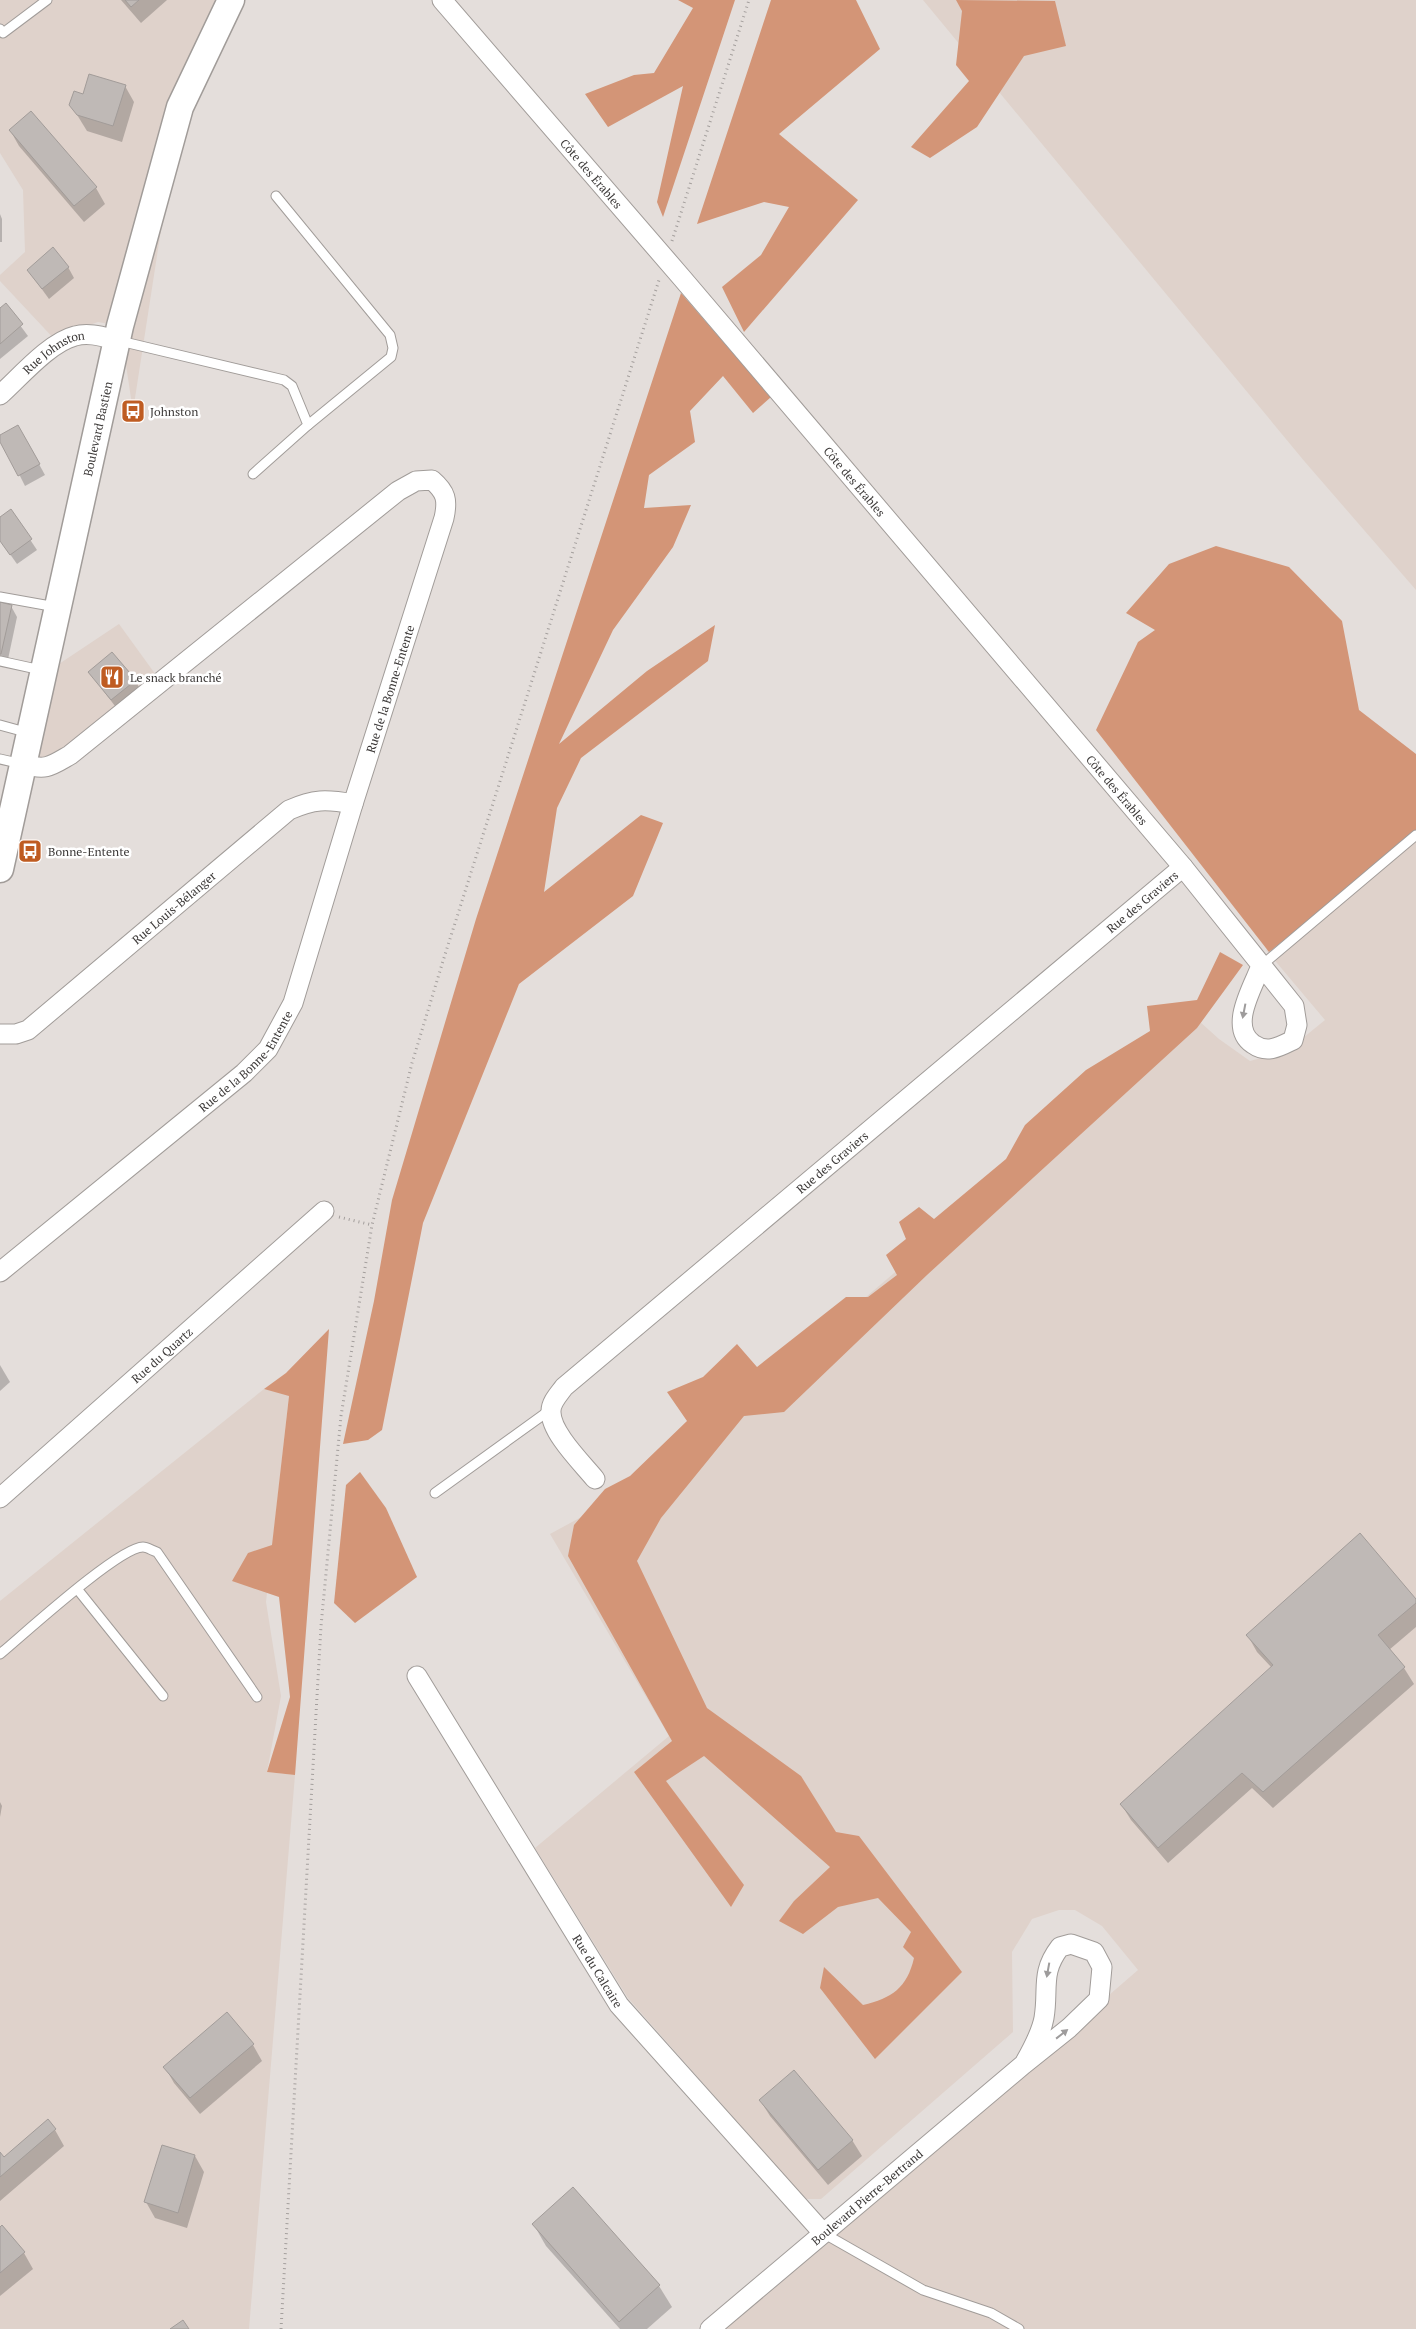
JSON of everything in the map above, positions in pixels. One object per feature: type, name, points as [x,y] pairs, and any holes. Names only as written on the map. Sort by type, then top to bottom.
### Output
[{"type":"main road","name":"Boulevard Bastien","points":[[0,869],[12,762],[30,734],[117,340],[180,107],[231,0]]},
{"type":"street","name":"Côte des Érables","points":[[442,0],[682,278],[1183,867],[1261,966]]},
{"type":"street","name":"Rue Johnston","points":[[0,395],[58,343],[76,336],[97,335],[117,340]]},
{"type":"street","name":"Rue de la Bonne-Entente","points":[[0,1272],[244,1073],[268,1049],[293,1004],[353,804],[444,518],[447,502],[443,490],[432,480],[416,481],[398,490],[70,755],[55,764],[39,769],[12,762]]},
{"type":"street","name":"Rue Louis-Bélanger","points":[[0,1034],[16,1034],[28,1030],[289,810],[308,802],[328,799],[353,804]]},
{"type":"street","name":"Rue des Graviers","points":[[550,1410],[564,1387],[1183,867]]},
{"type":"street","name":"Rue du Quartz","points":[[0,1498],[324,1211]]},
{"type":"street","points":[[550,1410],[560,1435],[595,1479]]},
{"type":"street","name":"Rue du Calcaire","points":[[417,1676],[619,2005],[823,2233]]},
{"type":"street","name":"Boulevard Pierre-Bertrand","points":[[710,2329],[1024,2064],[1070,2028],[1099,1999],[1102,1967],[1094,1952],[1071,1944],[1060,1947],[1050,1961],[1046,1983],[1044,2018],[1035,2044],[1024,2064]]},
{"type":"lane","points":[[0,29],[3,33],[47,0]]},
{"type":"lane","points":[[253,474],[308,425],[391,357],[392,348],[390,335],[276,196]]},
{"type":"lane","points":[[117,340],[284,380],[292,386],[308,425]]},
{"type":"lane","points":[[0,597],[58,608]]},
{"type":"lane","points":[[0,661],[44,671]]},
{"type":"lane","points":[[0,725],[30,734]]},
{"type":"lane","points":[[1261,966],[1416,835]]},
{"type":"lane","points":[[435,1493],[550,1410]]},
{"type":"lane","points":[[0,1654],[127,1552],[143,1547],[157,1552],[257,1697]]},
{"type":"lane","points":[[78,1590],[163,1696]]},
{"type":"lane","points":[[823,2233],[922,2290],[991,2313],[1019,2329]]},
{"type":"path","points":[[669,249],[748,0]]},
{"type":"path","points":[[281,2329],[322,1607],[341,1416],[372,1225],[412,1063],[443,961],[662,272]]},
{"type":"path","points":[[343,1218],[372,1225]]},
{"type":"shaded area","points":[[0,0],[232,0],[180,107],[133,411],[120,326],[98,322],[78,329],[58,343],[0,281],[0,275],[25,252],[23,190],[0,153]]},
{"type":"shaded area","points":[[678,0],[735,0],[663,217],[657,202],[683,86],[608,127],[585,94],[634,75],[654,73],[693,8]]},
{"type":"shaded area","points":[[771,0],[856,0],[880,49],[779,134],[858,200],[744,332],[722,287],[761,255],[789,207],[764,202],[697,224]]},
{"type":"shaded area","points":[[923,0],[1416,0],[1416,590],[1305,462]]},
{"type":"shaded area","points":[[956,0],[1055,1],[1066,46],[1024,56],[977,127],[930,158],[911,147],[969,81],[956,65],[962,11]]},
{"type":"shaded area","points":[[681,293],[771,397],[753,413],[723,376],[690,411],[695,442],[649,475],[644,508],[691,505],[673,547],[613,630],[559,744],[647,671],[715,625],[708,661],[581,758],[557,808],[544,892],[641,815],[663,823],[633,896],[519,984],[423,1223],[382,1430],[368,1440],[343,1444],[374,1301],[392,1200],[476,919]]},
{"type":"shaded area","points":[[1216,546],[1289,567],[1342,621],[1359,710],[1416,754],[1416,834],[1269,952],[1096,730],[1138,642],[1155,630],[1126,613],[1169,564]]},
{"type":"shaded area","points":[[119,624],[161,682],[70,755],[24,764],[44,674]]},
{"type":"shaded area","points":[[1416,822],[1416,2329],[723,2329],[1138,1970],[1102,1926],[1075,1910],[1059,1910],[1032,1919],[1012,1952],[1013,2032],[821,2199],[805,2199],[628,1998],[535,1848],[669,1736],[550,1534],[655,1477],[1179,1030],[1199,1021],[1219,1039],[1250,1061],[1287,1051],[1325,1020],[1266,950]]},
{"type":"shaded area","points":[[1220,952],[1243,965],[1197,1028],[927,1275],[784,1412],[744,1416],[661,1518],[637,1561],[707,1708],[801,1776],[836,1832],[859,1836],[962,1972],[875,2059],[820,1988],[824,1967],[863,2005],[882,1999],[897,1990],[911,1968],[914,1958],[903,1947],[911,1932],[878,1898],[838,1907],[803,1934],[779,1921],[794,1901],[830,1867],[704,1756],[666,1781],[744,1885],[731,1907],[634,1772],[672,1741],[568,1556],[574,1525],[605,1489],[630,1476],[687,1421],[667,1392],[703,1377],[737,1344],[757,1367],[846,1297],[868,1297],[897,1275],[886,1255],[906,1239],[899,1222],[919,1207],[934,1219],[1006,1159],[1025,1125],[1086,1070],[1150,1031],[1147,1006],[1197,1000]]},
{"type":"shaded area","points":[[329,1329],[295,1775],[267,1772],[290,1697],[279,1597],[232,1581],[248,1553],[272,1545],[289,1396],[264,1389],[286,1373]]},
{"type":"shaded area","points":[[264,1389],[289,1395],[266,1602],[281,1696],[267,1772],[295,1775],[249,2329],[0,2329],[0,1601]]},
{"type":"shaded area","points":[[360,1472],[386,1508],[417,1577],[355,1623],[334,1603],[346,1485]]},
{"type":"building","points":[[125,0],[139,0],[131,7]]},
{"type":"building","points":[[89,74],[126,85],[113,126],[77,115],[69,105],[74,91],[83,94]]},
{"type":"building","points":[[31,111],[97,187],[74,206],[9,130]]},
{"type":"building","points":[[53,247],[69,267],[42,289],[27,270]]},
{"type":"building","points":[[6,303],[23,324],[0,344],[0,308]]},
{"type":"building","points":[[18,425],[40,464],[18,476],[0,442],[0,435]]},
{"type":"building","points":[[11,509],[32,539],[10,555],[0,541],[0,517]]},
{"type":"building","points":[[0,602],[12,605],[1,654],[0,654]]},
{"type":"building","points":[[112,652],[136,680],[111,700],[88,672]]},
{"type":"building","points":[[1360,1533],[1416,1599],[1416,1603],[1378,1635],[1405,1667],[1263,1792],[1242,1773],[1158,1848],[1120,1804],[1273,1665],[1246,1635]]},
{"type":"building","points":[[227,2012],[254,2044],[190,2098],[163,2067]]},
{"type":"building","points":[[794,2070],[853,2140],[818,2170],[759,2100]]},
{"type":"building","points":[[48,2119],[56,2129],[0,2177],[0,2152],[4,2157]]},
{"type":"building","points":[[162,2145],[195,2155],[178,2213],[144,2202]]},
{"type":"building","points":[[573,2187],[660,2285],[619,2322],[532,2224]]},
{"type":"building","points":[[2,2225],[25,2252],[0,2273],[0,2227]]},
{"type":"building","points":[[183,2320],[189,2329],[170,2329]]},
{"type":"place","name":"Johnston","points":[[133,411]]},
{"type":"place","name":"Le snack branché","points":[[112,677]]},
{"type":"place","name":"Bonne-Entente","points":[[30,851]]}]
